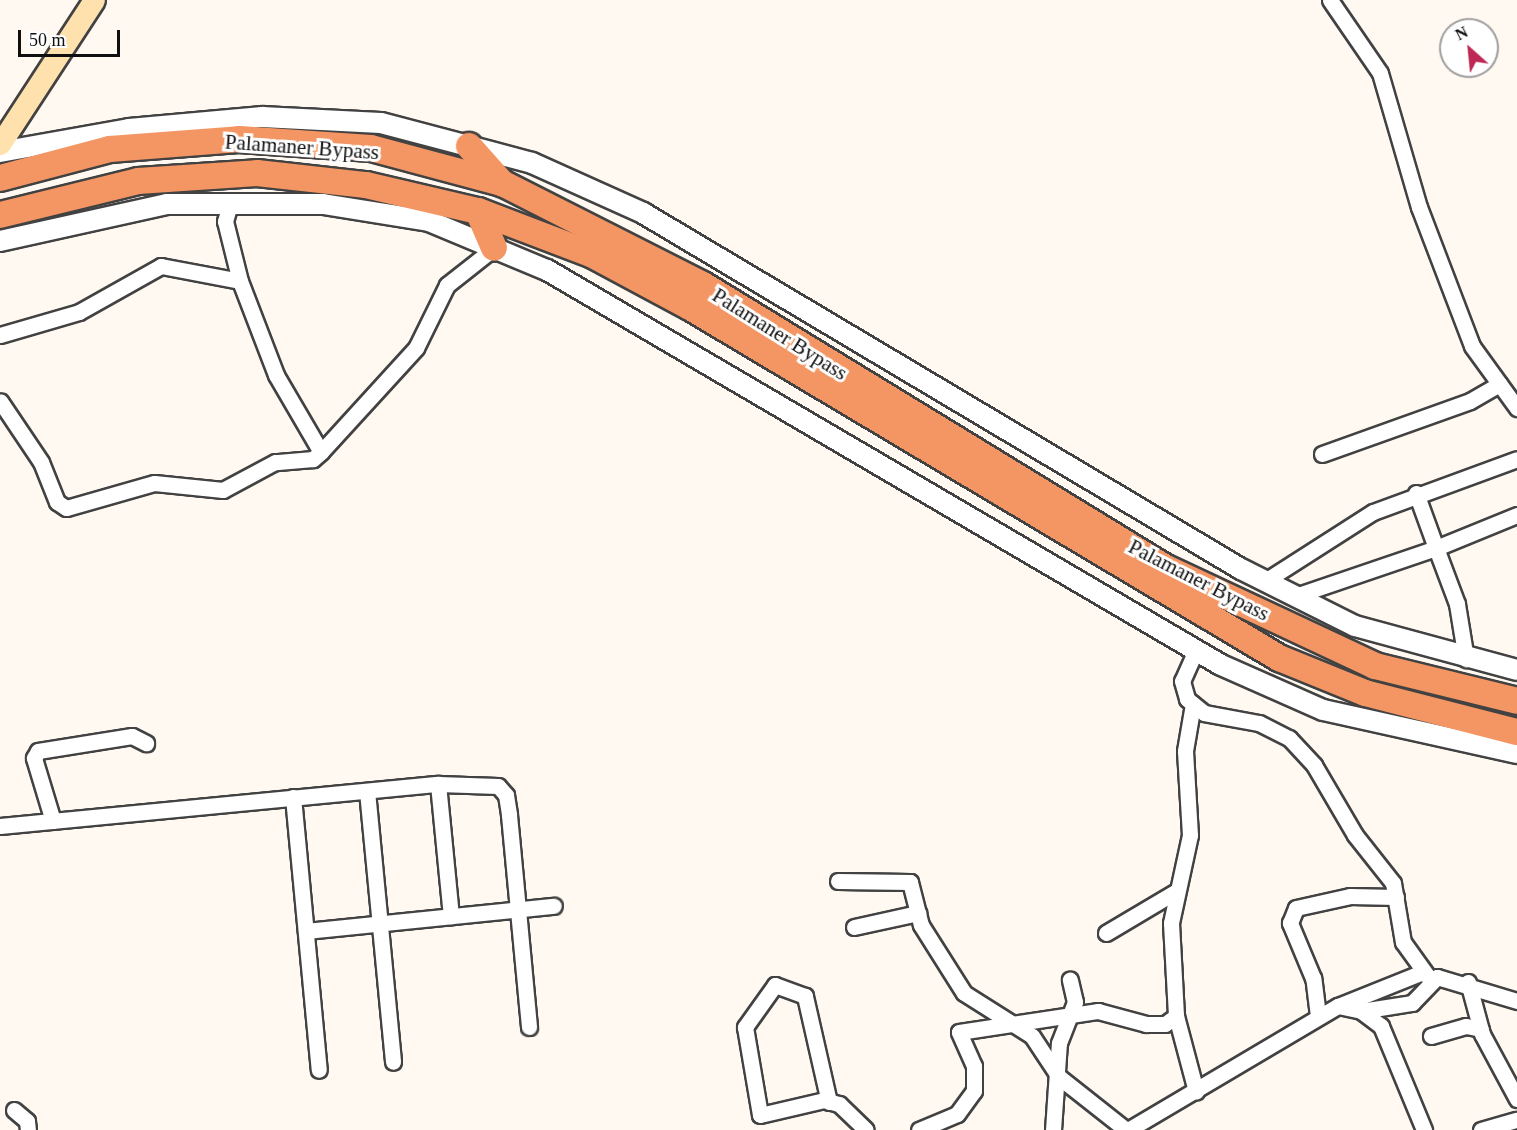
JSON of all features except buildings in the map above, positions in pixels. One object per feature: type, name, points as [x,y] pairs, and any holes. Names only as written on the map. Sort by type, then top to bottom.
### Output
[{"type":"highway","name":"Palamaner Bypass","points":[[0,178],[110,149],[239,139],[371,148],[502,183],[703,285],[1164,567],[1376,666],[1517,701]]},
{"type":"highway","points":[[469,146],[502,183]]},
{"type":"highway","name":"Palamaner Bypass","points":[[0,215],[138,182],[257,173],[366,185],[477,211],[593,255],[690,307],[1279,658],[1365,693],[1517,732]]},
{"type":"highway","points":[[477,211],[494,248]]},
{"type":"main road","points":[[0,144],[94,0]]},
{"type":"street","points":[[1330,0],[1380,73],[1419,207],[1472,346],[1517,408]]},
{"type":"street","points":[[0,152],[129,129],[262,117],[381,123],[532,163],[644,213],[1265,581],[1355,626],[1466,659],[1517,670]]},
{"type":"street","points":[[0,241],[167,204],[323,204],[429,221],[546,270],[1196,650],[1323,710],[1517,753]]},
{"type":"street","points":[[230,204],[225,220],[240,281],[276,375],[321,452]]},
{"type":"street","points":[[0,401],[40,462],[57,502],[66,508],[154,483],[223,490],[275,462],[313,459],[321,452],[416,348],[447,285],[484,261],[494,248]]},
{"type":"street","points":[[0,335],[79,312],[161,266],[240,281]]},
{"type":"street","points":[[1322,454],[1470,401],[1499,384]]},
{"type":"street","points":[[1265,581],[1335,532],[1416,493],[1517,459]]},
{"type":"street","points":[[1416,493],[1457,604],[1466,659]]},
{"type":"street","points":[[1295,596],[1436,548],[1517,515]]},
{"type":"street","points":[[1196,650],[1182,681],[1193,704],[1204,713],[1259,723],[1289,738],[1314,765],[1355,835],[1393,883],[1403,942],[1427,977]]},
{"type":"street","points":[[1193,704],[1185,751],[1190,835],[1175,892],[1171,923],[1176,1016],[1196,1091]]},
{"type":"street","points":[[53,821],[34,758],[39,751],[132,736],[146,742]]},
{"type":"street","points":[[0,826],[367,790],[438,784],[487,783],[507,795],[529,1027]]},
{"type":"street","points":[[438,784],[451,916]]},
{"type":"street","points":[[367,790],[393,1062]]},
{"type":"street","points":[[293,797],[319,1070]]},
{"type":"street","points":[[838,881],[910,882],[918,914],[964,993],[1032,1036],[1059,1077],[1127,1130],[1196,1091],[1318,1009],[1336,1007],[1427,977],[1468,982],[1517,1000]]},
{"type":"street","points":[[1106,933],[1175,892]]},
{"type":"street","points":[[1318,1009],[1290,922],[1296,908],[1350,896],[1396,897]]},
{"type":"street","points":[[306,931],[554,906]]},
{"type":"street","points":[[854,927],[918,914]]},
{"type":"street","points":[[1336,1007],[1361,1011],[1412,1003],[1427,977]]},
{"type":"street","points":[[1053,1130],[1059,1077],[1059,1043],[1075,1002],[1070,980]]},
{"type":"street","points":[[1468,982],[1481,1029],[1517,1099]]},
{"type":"street","points":[[829,1102],[760,1115],[745,1027],[775,985],[805,996],[829,1102],[866,1130]]},
{"type":"street","points":[[919,1130],[957,1114],[974,1091],[974,1066],[959,1032],[1098,1011],[1165,1024],[1176,1016]]},
{"type":"street","points":[[1361,1011],[1381,1026],[1424,1130]]},
{"type":"street","points":[[1431,1036],[1466,1026],[1481,1029]]},
{"type":"street","points":[[14,1110],[27,1121],[28,1130]]},
{"type":"street","points":[[1481,1130],[1517,1120]]}]
